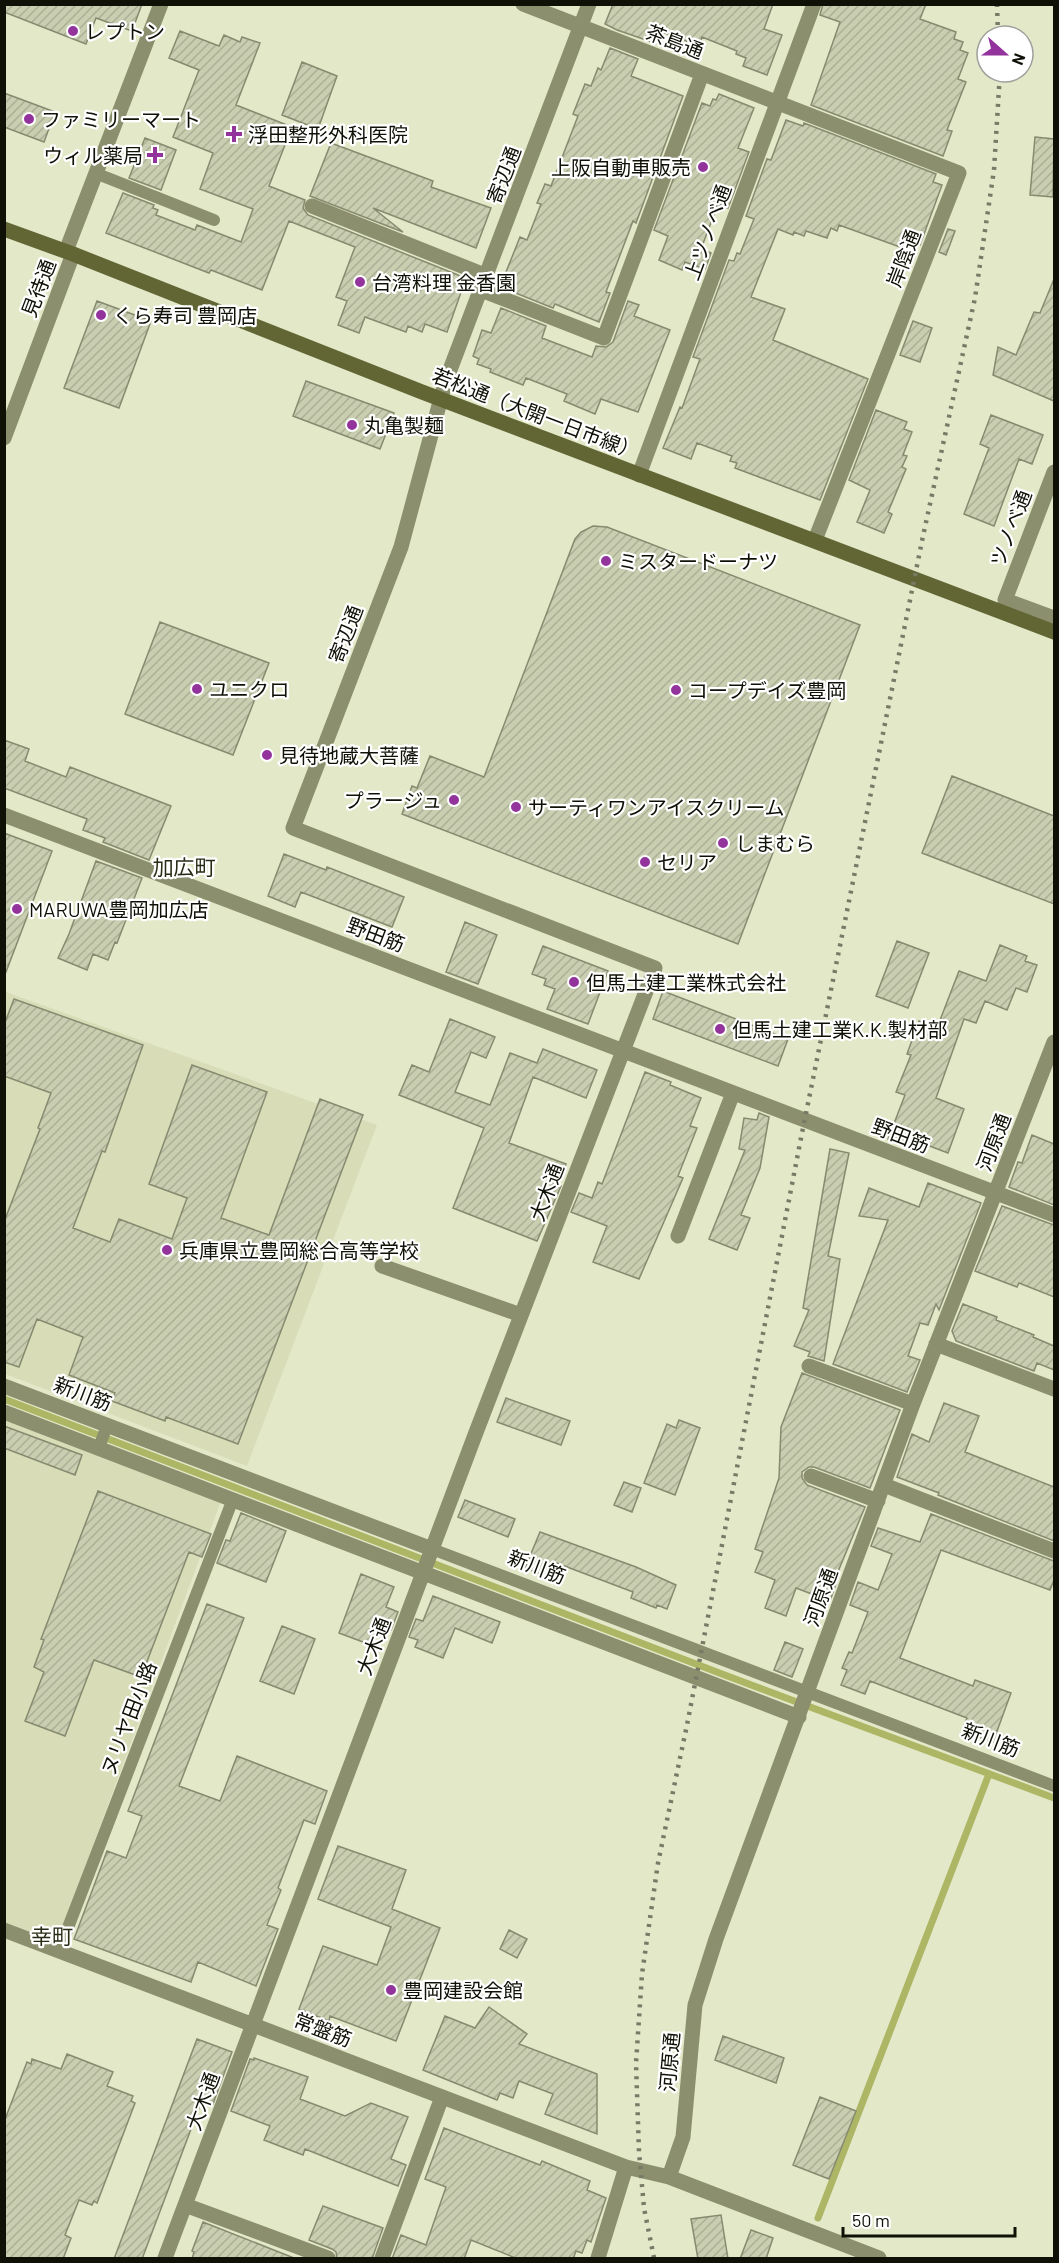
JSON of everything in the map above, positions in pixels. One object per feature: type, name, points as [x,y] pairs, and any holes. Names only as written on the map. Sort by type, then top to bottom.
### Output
[{"type":"street","name":"見待通","points":[[4,438],[95,173],[161,4]]},
{"type":"street","name":"茶島通","points":[[523,4],[778,102]]},
{"type":"street","name":"寄辺通","points":[[589,4],[439,399],[401,547],[293,828],[655,968],[622,1050]]},
{"type":"street","name":"上ツノベ通","points":[[639,475],[814,4]]},
{"type":"street","points":[[312,206],[604,338],[702,74]]},
{"type":"street","name":"岸陰通","points":[[778,102],[959,173],[814,540]]},
{"type":"street","name":"若松通（大開一日市線）","points":[[4,229],[69,252],[439,399],[1054,632]]},
{"type":"street","name":"ツノベ通","points":[[1054,472],[1005,600],[1054,618]]},
{"type":"street","name":"野田筋","points":[[4,815],[1054,1215]]},
{"type":"street","name":"河原通","points":[[669,2177],[683,2137],[695,2005],[716,1939],[936,1344],[996,1193],[1050,1069],[1054,1042]]},
{"type":"street","name":"大木通","points":[[165,2259],[622,1050]]},
{"type":"street","points":[[678,1236],[733,1093]]},
{"type":"street","points":[[382,1266],[521,1315]]},
{"type":"street","points":[[936,1344],[1054,1389]]},
{"type":"street","points":[[809,1366],[913,1404]]},
{"type":"street","name":"新川筋","points":[[4,1386],[432,1549]]},
{"type":"street","points":[[4,1412],[799,1716]]},
{"type":"street","points":[[811,1476],[878,1501]]},
{"type":"street","points":[[884,1485],[1054,1551]]},
{"type":"street","name":"常盤筋","points":[[4,1930],[626,2167],[669,2177],[879,2259]]},
{"type":"street","points":[[382,2259],[442,2097]]},
{"type":"street","points":[[598,2259],[626,2167]]},
{"type":"street","points":[[185,2205],[328,2259]]},
{"type":"lane","points":[[95,173],[214,220]]},
{"type":"lane","points":[[99,1447],[107,1426]]},
{"type":"lane","name":"ヌリヤ田小路","points":[[60,1951],[233,1499]]},
{"type":"lane","name":"新川筋","points":[[432,1549],[1054,1786]]},
{"type":"shaded area","name":"兵庫県立豊岡総合高等学校","points":[[6,992],[377,1125],[247,1466],[5,1374]]},
{"type":"shaded area","points":[[4,1418],[221,1501],[57,1942],[5,1922]]},
{"type":"building","name":"レプトン","points":[[4,4],[142,4],[132,31],[96,18],[86,44],[4,12]]},
{"type":"building","points":[[613,4],[773,4],[764,29],[782,35],[767,75],[743,66],[746,58],[736,54],[737,51],[702,37],[700,43],[691,39],[689,42],[657,30],[652,42],[617,30],[605,24]]},
{"type":"building","points":[[823,4],[926,4],[920,19],[956,32],[954,39],[963,42],[960,50],[968,53],[958,79],[966,82],[947,130],[952,131],[943,156],[811,105],[840,22],[820,15]]},
{"type":"building","points":[[180,31],[219,46],[224,35],[240,42],[242,37],[260,43],[236,105],[292,127],[269,186],[305,200],[303,208],[308,215],[458,275],[465,281],[447,332],[425,324],[422,332],[408,326],[406,332],[365,317],[359,333],[338,325],[347,301],[336,297],[355,247],[289,221],[262,290],[211,270],[209,273],[106,233],[123,193],[154,205],[153,208],[158,210],[156,215],[195,230],[197,225],[241,242],[253,209],[200,189],[213,153],[173,137],[199,70],[169,58]]},
{"type":"building","points":[[610,48],[638,59],[631,76],[683,96],[636,223],[633,221],[606,292],[610,293],[599,322],[555,304],[553,308],[508,290],[511,283],[507,281],[510,274],[506,272],[520,237],[527,240],[541,204],[537,203],[545,184],[551,186],[578,116],[573,114],[585,84],[591,86]]},
{"type":"building","points":[[302,62],[337,76],[318,129],[282,115]]},
{"type":"building","points":[[4,93],[55,112],[44,142],[4,127]]},
{"type":"building","points":[[719,94],[754,108],[738,148],[749,152],[728,208],[718,204],[701,249],[711,253],[705,269],[685,262],[682,270],[659,260],[668,236],[654,230],[702,103],[710,106]]},
{"type":"building","points":[[786,120],[803,126],[804,123],[936,174],[933,182],[942,185],[920,245],[904,238],[900,247],[839,225],[837,231],[831,228],[827,238],[806,231],[804,236],[794,232],[793,235],[778,229],[751,297],[785,309],[773,340],[868,379],[820,500],[735,468],[737,463],[730,461],[732,456],[697,443],[691,459],[663,448],[680,407],[682,408],[700,359],[693,357],[729,260],[734,261],[737,253],[740,254],[754,219],[746,216],[767,159],[771,160]]},
{"type":"building","points":[[1035,137],[1054,139],[1053,197],[1030,195]]},
{"type":"building","points":[[145,138],[176,150],[161,190],[129,178]]},
{"type":"building","points":[[331,143],[433,181],[431,187],[491,208],[476,248],[373,208],[403,232],[310,196]]},
{"type":"building","points":[[948,229],[955,231],[946,255],[939,252]]},
{"type":"building","points":[[1054,279],[1054,401],[993,375],[998,347],[1016,355],[1034,312],[1040,313]]},
{"type":"building","points":[[97,301],[151,321],[119,408],[64,388]]},
{"type":"building","points":[[628,301],[639,305],[634,316],[670,330],[638,412],[601,399],[595,414],[564,401],[567,394],[526,378],[523,385],[490,372],[491,369],[477,364],[479,359],[473,356],[482,330],[491,333],[501,308],[546,326],[542,338],[592,357],[596,346],[606,347],[613,342]]},
{"type":"building","points":[[913,321],[932,328],[920,362],[900,355]]},
{"type":"building","points":[[306,381],[394,413],[380,449],[293,416]]},
{"type":"building","points":[[876,410],[907,422],[904,429],[912,432],[903,455],[907,456],[902,467],[906,469],[888,512],[892,514],[884,533],[857,522],[870,490],[849,480]]},
{"type":"building","points":[[991,415],[1043,435],[1032,464],[1019,459],[994,526],[964,514],[989,448],[980,444]]},
{"type":"building","name":"コープデイズ豊岡","points":[[593,526],[607,527],[860,625],[738,944],[402,814],[412,786],[417,788],[430,756],[484,777],[575,539],[581,532]]},
{"type":"building","name":"ユニクロ","points":[[160,622],[269,663],[233,755],[125,714]]},
{"type":"building","points":[[4,740],[29,749],[25,761],[66,777],[70,767],[171,806],[149,860],[103,842],[105,838],[83,830],[87,819],[4,788]]},
{"type":"building","points":[[952,776],[1054,816],[1054,904],[922,853]]},
{"type":"building","name":"MARUWA豊岡加広店","points":[[4,833],[52,851],[6,972],[4,971]]},
{"type":"building","points":[[284,854],[326,870],[327,867],[404,897],[392,927],[301,892],[295,907],[268,896]]},
{"type":"building","points":[[96,861],[142,878],[117,943],[115,942],[108,960],[93,954],[87,970],[58,958]]},
{"type":"building","points":[[465,922],[497,935],[478,984],[446,972]]},
{"type":"building","points":[[897,941],[929,953],[908,1008],[876,996]]},
{"type":"building","points":[[1000,945],[1027,956],[1025,961],[1037,965],[1027,992],[1016,988],[1007,1010],[985,1001],[976,1023],[964,1019],[936,1098],[964,1109],[948,1153],[919,1142],[916,1149],[888,1139],[905,1095],[896,1092],[911,1055],[907,1054],[919,1021],[937,1028],[959,971],[986,981]]},
{"type":"building","name":"但馬土建工業株式会社","points":[[543,946],[608,971],[588,1024],[547,1009],[555,989],[544,985],[546,979],[532,974]]},
{"type":"building","name":"但馬土建工業K.K.製材部","points":[[663,991],[788,1039],[778,1066],[653,1019]]},
{"type":"building","name":"兵庫県立豊岡総合高等学校","points":[[14,999],[143,1045],[105,1152],[102,1151],[73,1228],[110,1242],[119,1219],[172,1239],[187,1198],[149,1184],[192,1065],[267,1092],[221,1218],[269,1235],[320,1099],[363,1115],[238,1444],[166,1417],[165,1421],[112,1401],[115,1393],[69,1375],[83,1337],[37,1319],[19,1367],[4,1362],[4,1222],[40,1129],[38,1128],[51,1093],[4,1076],[4,1025]]},
{"type":"building","points":[[450,1019],[495,1037],[486,1058],[471,1052],[455,1092],[490,1105],[510,1053],[537,1063],[543,1049],[597,1070],[586,1098],[533,1077],[509,1143],[566,1164],[558,1184],[561,1186],[537,1241],[453,1208],[484,1128],[399,1095],[412,1065],[429,1072]]},
{"type":"building","points":[[645,1072],[671,1082],[670,1085],[701,1098],[690,1126],[697,1128],[678,1176],[683,1178],[639,1279],[593,1262],[607,1226],[571,1212],[579,1193],[592,1198],[598,1182],[602,1184]]},
{"type":"building","points":[[759,1113],[769,1117],[760,1168],[741,1215],[750,1218],[737,1250],[709,1239],[745,1150],[739,1149],[744,1118],[757,1120]]},
{"type":"building","points":[[1032,1135],[1054,1144],[1054,1205],[1009,1187],[1018,1162],[1022,1163]]},
{"type":"building","points":[[830,1149],[849,1153],[828,1256],[840,1259],[824,1361],[808,1356],[810,1352],[794,1346],[809,1310],[803,1308]]},
{"type":"building","points":[[928,1183],[981,1203],[939,1310],[936,1304],[928,1325],[920,1323],[908,1356],[920,1360],[907,1392],[833,1364],[888,1220],[859,1216],[869,1188],[919,1207]]},
{"type":"building","points":[[1002,1206],[1054,1225],[1054,1297],[1019,1283],[1017,1287],[975,1271]]},
{"type":"building","points":[[963,1304],[997,1317],[996,1320],[1034,1335],[1033,1337],[1054,1346],[1054,1370],[1037,1363],[1034,1371],[956,1341],[952,1331]]},
{"type":"building","points":[[802,1373],[900,1410],[870,1488],[814,1467],[809,1467],[802,1472],[802,1478],[807,1485],[865,1507],[837,1574],[839,1575],[830,1601],[796,1588],[786,1616],[765,1608],[775,1580],[755,1572],[763,1552],[755,1549],[779,1478],[781,1427]]},
{"type":"building","points":[[506,1398],[570,1421],[561,1445],[497,1422]]},
{"type":"building","points":[[944,1403],[979,1416],[965,1452],[1054,1487],[1054,1541],[897,1477],[912,1434],[929,1442]]},
{"type":"building","points":[[679,1420],[700,1428],[675,1495],[644,1483],[667,1424],[676,1428]]},
{"type":"building","points":[[4,1426],[82,1455],[75,1475],[4,1448]]},
{"type":"building","points":[[624,1482],[641,1488],[632,1512],[614,1505]]},
{"type":"building","points":[[98,1491],[211,1534],[202,1557],[189,1552],[141,1677],[94,1660],[65,1736],[25,1721],[44,1672],[34,1667],[44,1640],[41,1639]]},
{"type":"building","points":[[465,1500],[515,1519],[508,1537],[458,1517]]},
{"type":"building","points":[[241,1513],[286,1531],[266,1582],[217,1563],[226,1540],[230,1541]]},
{"type":"building","points":[[931,1514],[1054,1561],[1054,1580],[1050,1590],[941,1550],[900,1658],[973,1686],[975,1680],[1011,1693],[993,1742],[962,1731],[967,1718],[870,1681],[865,1694],[841,1685],[847,1670],[842,1668],[849,1652],[852,1653],[868,1612],[850,1605],[858,1582],[878,1590],[892,1554],[871,1546],[878,1528],[920,1542]]},
{"type":"building","points":[[540,1532],[636,1567],[676,1585],[667,1609],[657,1605],[656,1608],[631,1598],[633,1592],[554,1562],[548,1577],[525,1568]]},
{"type":"building","points":[[361,1574],[394,1587],[386,1607],[398,1612],[391,1630],[379,1625],[371,1645],[339,1633]]},
{"type":"building","points":[[433,1596],[500,1622],[492,1643],[455,1628],[443,1658],[415,1647],[418,1640],[409,1637],[416,1619],[423,1621]]},
{"type":"building","points":[[207,1604],[244,1618],[179,1786],[220,1801],[237,1756],[327,1791],[315,1824],[304,1820],[278,1888],[281,1890],[267,1925],[278,1929],[256,1986],[198,1962],[191,1982],[74,1939],[107,1851],[126,1858],[142,1816],[128,1811]]},
{"type":"building","points":[[282,1626],[315,1639],[294,1694],[260,1681]]},
{"type":"building","points":[[785,1642],[803,1649],[792,1677],[774,1670]]},
{"type":"building","points":[[338,1846],[406,1870],[392,1909],[440,1928],[396,2041],[330,2016],[329,2021],[299,2009],[323,1946],[377,1965],[391,1927],[318,1899]]},
{"type":"building","points":[[509,1930],[527,1939],[517,1958],[500,1949]]},
{"type":"building","points":[[489,2007],[527,2034],[519,2044],[597,2074],[597,2134],[545,2114],[553,2094],[519,2081],[513,2098],[500,2093],[497,2100],[423,2070],[445,2016],[475,2028]]},
{"type":"building","points":[[723,2036],[784,2058],[776,2083],[715,2060]]},
{"type":"building","points":[[197,2039],[232,2052],[213,2104],[202,2100],[142,2259],[114,2259]]},
{"type":"building","points":[[67,2054],[113,2072],[107,2086],[133,2096],[131,2101],[135,2103],[97,2203],[94,2201],[92,2205],[79,2200],[65,2235],[71,2238],[63,2259],[4,2259],[4,2122],[27,2062],[31,2064],[32,2059],[61,2069]]},
{"type":"building","points":[[254,2058],[308,2077],[300,2099],[345,2116],[371,2103],[408,2117],[391,2159],[406,2165],[398,2186],[305,2149],[303,2155],[264,2140],[270,2126],[231,2111],[250,2059],[254,2060]]},
{"type":"building","points":[[820,2097],[856,2111],[829,2179],[793,2165]]},
{"type":"building","points":[[444,2128],[540,2165],[542,2161],[590,2181],[587,2190],[606,2198],[591,2242],[587,2240],[582,2253],[576,2251],[573,2259],[518,2259],[471,2240],[464,2259],[392,2259],[401,2235],[426,2245],[446,2187],[425,2179]]},
{"type":"building","points":[[323,2206],[383,2228],[372,2259],[337,2259],[336,2252],[332,2249],[309,2240]]},
{"type":"building","points":[[721,2215],[728,2259],[698,2259],[691,2219]]},
{"type":"building","points":[[203,2222],[294,2259],[192,2259],[194,2252],[192,2251]]},
{"type":"building","points":[[751,2230],[773,2238],[766,2259],[740,2259]]},
{"type":"waterway","points":[[4,1399],[722,1674],[1054,1798]]},
{"type":"waterway","points":[[818,2218],[989,1774]]},
{"type":"railway","points":[[997,4],[998,24]]},
{"type":"railway","points":[[654,2258],[644,2208],[639,2152],[636,2063],[642,1974],[658,1863],[801,1138],[923,536],[975,298],[994,170],[999,84]]},
{"type":"place","name":"レプトン","points":[[73,31]]},
{"type":"place","name":"ファミリーマート","points":[[29,119]]},
{"type":"place","name":"浮田整形外科医院","points":[[234,134]]},
{"type":"place","name":"ウィル薬局","points":[[155,155]]},
{"type":"place","name":"上阪自動車販売","points":[[703,167]]},
{"type":"place","name":"台湾料理 金香園","points":[[360,282]]},
{"type":"place","name":"くら寿司 豊岡店","points":[[101,315]]},
{"type":"place","name":"丸亀製麺","points":[[352,425]]},
{"type":"place","name":"ミスタードーナツ","points":[[606,561]]},
{"type":"place","name":"ユニクロ","points":[[197,689]]},
{"type":"place","name":"コープデイズ豊岡","points":[[676,690]]},
{"type":"place","name":"見待地蔵大菩薩","points":[[267,755]]},
{"type":"place","name":"プラージュ","points":[[454,800]]},
{"type":"place","name":"サーティワンアイスクリーム","points":[[516,807]]},
{"type":"place","name":"しまむら","points":[[723,843]]},
{"type":"place","name":"セリア","points":[[645,862]]},
{"type":"place","name":"MARUWA豊岡加広店","points":[[17,909]]},
{"type":"place","name":"但馬土建工業株式会社","points":[[574,982]]},
{"type":"place","name":"但馬土建工業K.K.製材部","points":[[720,1029]]},
{"type":"place","name":"兵庫県立豊岡総合高等学校","points":[[167,1250]]},
{"type":"place","name":"豊岡建設会館","points":[[391,1990]]},
{"type":"district","name":"加広町","points":[[184,866]]},
{"type":"district","name":"幸町","points":[[52,1935]]}]
